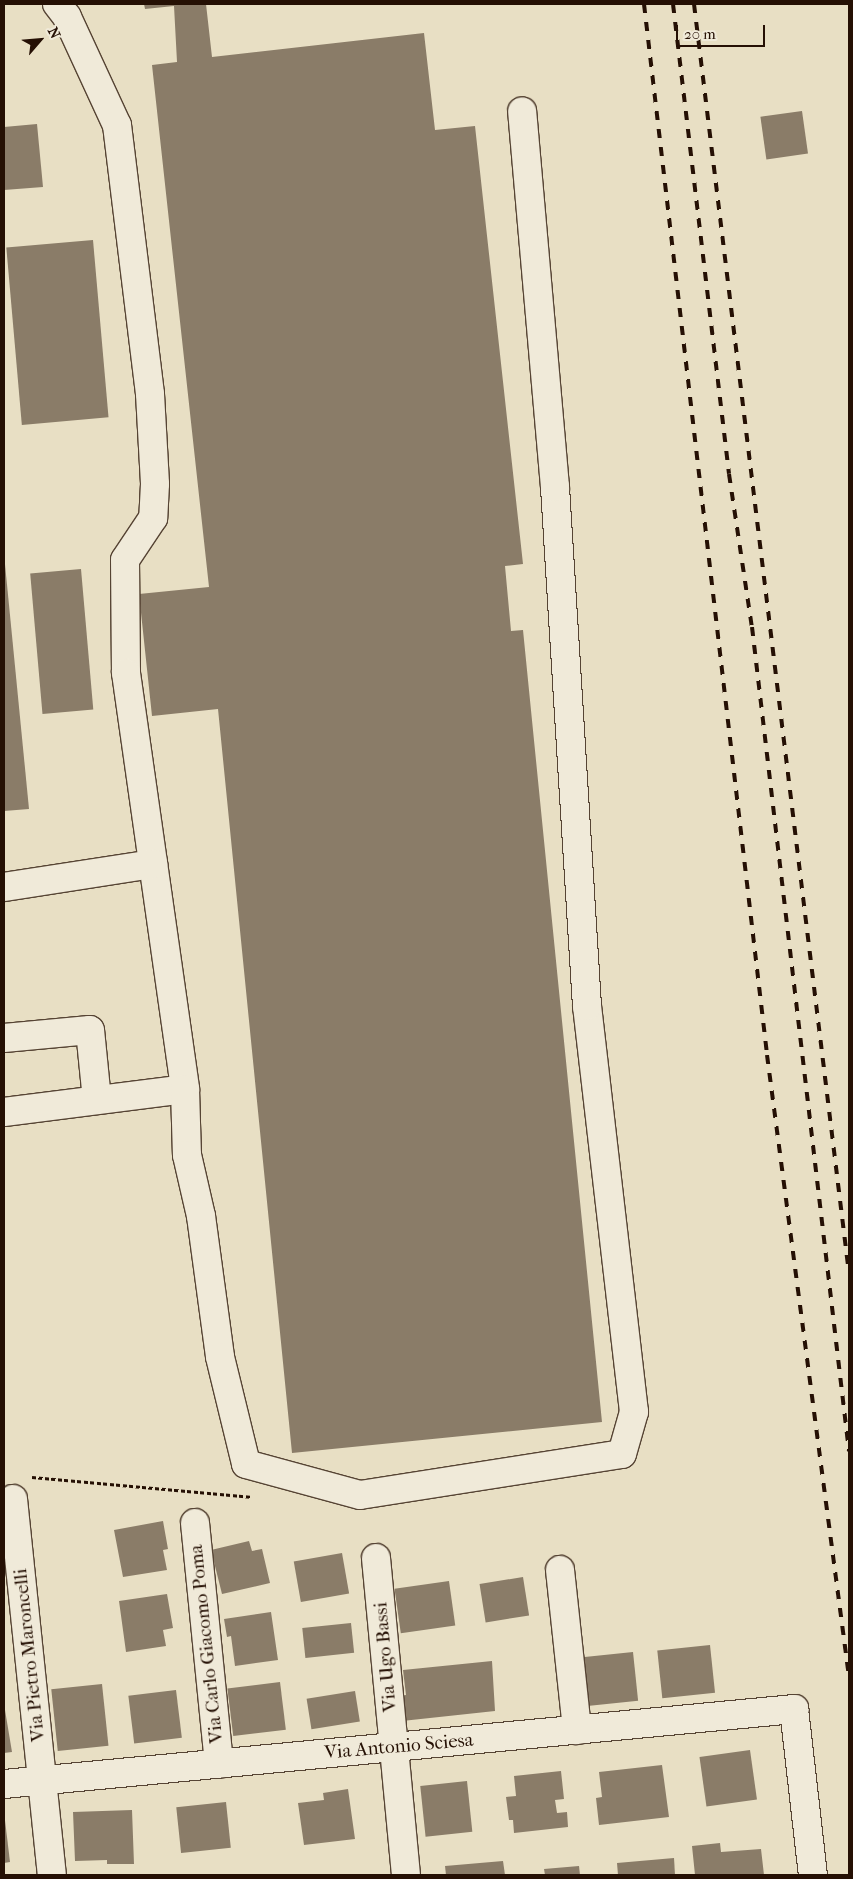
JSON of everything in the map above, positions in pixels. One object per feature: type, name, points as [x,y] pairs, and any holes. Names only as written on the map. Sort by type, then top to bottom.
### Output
[{"type":"street","points":[[57,4],[67,18],[118,126],[150,394],[155,484],[153,518],[125,560],[126,673],[185,1089],[187,1155],[201,1216],[220,1357],[246,1464],[360,1495],[622,1454],[634,1412],[587,1006],[555,487],[522,111]]},
{"type":"street","points":[[4,887],[153,864]]},
{"type":"street","points":[[4,1038],[90,1030],[97,1100]]},
{"type":"street","points":[[4,1112],[185,1089]]},
{"type":"street","name":"Via Pietro Maroncelli","points":[[13,1499],[44,1780],[52,1875]]},
{"type":"street","name":"Via Carlo Giacomo Poma","points":[[195,1523],[219,1764]]},
{"type":"street","name":"Via Ugo Bassi","points":[[376,1558],[406,1875]]},
{"type":"street","points":[[560,1570],[577,1730]]},
{"type":"street","name":"Via Antonio Sciesa","points":[[4,1784],[794,1709],[813,1875]]},
{"type":"path","points":[[30,1477],[259,1498]]},
{"type":"building","points":[[144,4],[206,4],[212,57],[424,33],[435,130],[475,126],[523,564],[505,566],[511,631],[523,630],[602,1422],[292,1453],[218,709],[152,716],[139,594],[209,587],[152,65],[177,62],[174,6],[145,9]]},
{"type":"building","points":[[802,111],[808,154],[766,159],[760,117]]},
{"type":"building","points":[[37,124],[43,187],[4,190],[4,127]]},
{"type":"building","points":[[93,240],[109,417],[22,425],[6,248]]},
{"type":"building","points":[[4,554],[29,809],[4,811]]},
{"type":"building","points":[[81,569],[93,709],[42,714],[30,573]]},
{"type":"building","points":[[163,1521],[168,1549],[163,1550],[167,1570],[123,1577],[114,1530]]},
{"type":"building","points":[[249,1541],[252,1551],[262,1549],[270,1583],[222,1594],[211,1550]]},
{"type":"building","points":[[342,1553],[349,1593],[301,1602],[294,1562]]},
{"type":"building","points":[[523,1577],[529,1616],[486,1622],[480,1584]]},
{"type":"building","points":[[449,1581],[455,1626],[401,1633],[395,1589]]},
{"type":"building","points":[[167,1594],[173,1628],[163,1630],[166,1646],[126,1652],[119,1601]]},
{"type":"building","points":[[271,1612],[278,1660],[235,1666],[231,1636],[227,1637],[224,1619]]},
{"type":"building","points":[[351,1623],[354,1653],[305,1658],[302,1628]]},
{"type":"building","points":[[710,1645],[715,1693],[662,1698],[657,1651]]},
{"type":"building","points":[[633,1652],[638,1701],[587,1706],[582,1657]]},
{"type":"building","points":[[492,1661],[495,1711],[402,1721],[399,1696],[406,1695],[403,1670]]},
{"type":"building","points":[[280,1682],[286,1730],[233,1736],[227,1688]]},
{"type":"building","points":[[102,1684],[108,1746],[58,1751],[51,1689]]},
{"type":"building","points":[[176,1690],[182,1738],[134,1743],[128,1696]]},
{"type":"building","points":[[355,1691],[360,1722],[311,1729],[307,1699]]},
{"type":"building","points":[[4,1704],[12,1752],[4,1753]]},
{"type":"building","points":[[750,1750],[757,1800],[706,1807],[699,1757]]},
{"type":"building","points":[[662,1765],[669,1817],[599,1825],[596,1798],[602,1797],[599,1772]]},
{"type":"building","points":[[561,1771],[564,1799],[555,1800],[557,1813],[567,1812],[568,1827],[514,1833],[513,1820],[509,1820],[506,1797],[516,1796],[514,1776]]},
{"type":"building","points":[[467,1781],[472,1832],[426,1837],[420,1786]]},
{"type":"building","points":[[348,1789],[355,1839],[304,1845],[298,1803],[324,1800],[323,1793]]},
{"type":"building","points":[[226,1802],[231,1848],[181,1853],[176,1807]]},
{"type":"building","points":[[132,1810],[134,1864],[107,1864],[107,1860],[75,1861],[73,1812]]},
{"type":"building","points":[[4,1812],[10,1862],[4,1863]]},
{"type":"building","points":[[720,1843],[721,1852],[761,1849],[764,1875],[695,1875],[692,1846]]},
{"type":"building","points":[[674,1858],[675,1875],[618,1875],[617,1863]]},
{"type":"building","points":[[503,1861],[505,1875],[446,1875],[445,1866]]},
{"type":"building","points":[[579,1866],[580,1875],[545,1875],[544,1869]]},
{"type":"railway","points":[[644,4],[767,1055],[849,1677]]},
{"type":"railway","points":[[673,4],[729,474],[752,627],[849,1451]]},
{"type":"railway","points":[[694,4],[849,1273]]}]
